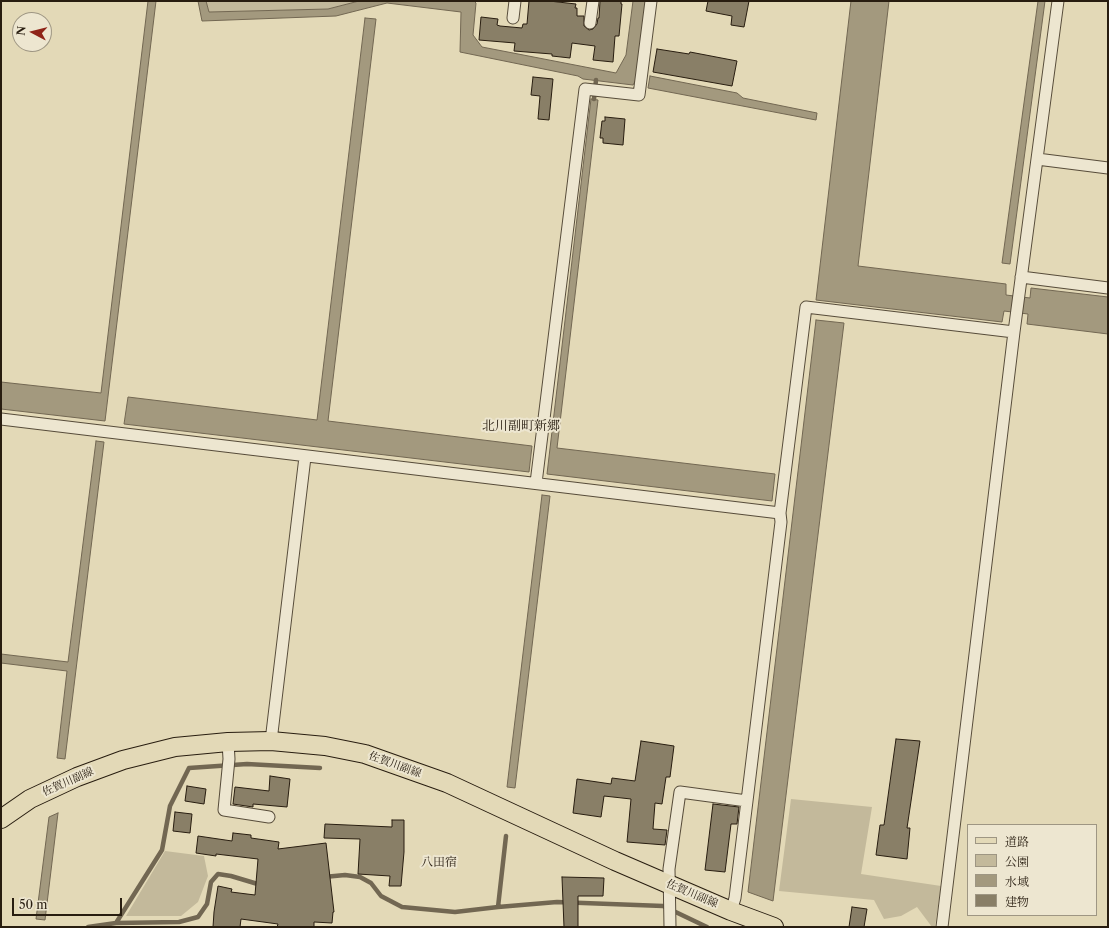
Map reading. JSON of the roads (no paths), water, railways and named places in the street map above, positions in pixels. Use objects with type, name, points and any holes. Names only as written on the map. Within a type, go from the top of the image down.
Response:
[{"type":"main road","name":"佐賀川副線","points":[[1,819],[30,799],[77,777],[123,760],[175,747],[229,750],[271,741],[325,746],[365,754],[446,783],[615,861],[732,911],[774,927]]},
{"type":"street","points":[[513,18],[515,1]]},
{"type":"street","points":[[590,23],[593,1]]},
{"type":"street","points":[[536,483],[585,89],[639,95],[652,1]]},
{"type":"street","points":[[942,927],[1020,277],[1058,1]]},
{"type":"street","points":[[1037,159],[1108,168]]},
{"type":"street","points":[[1020,277],[1108,288]]},
{"type":"street","points":[[732,911],[747,800],[781,522],[780,513],[806,307],[1014,332]]},
{"type":"street","points":[[1,419],[305,457],[553,485],[780,513]]},
{"type":"street","points":[[271,741],[305,457]]},
{"type":"street","points":[[229,750],[224,810],[269,817]]},
{"type":"street","points":[[670,927],[669,869],[680,792],[747,800]]},
{"type":"water","points":[[148,1],[156,1],[105,421],[1,409],[1,382],[101,393]]},
{"type":"water","points":[[198,1],[206,1],[209,12],[328,9],[359,1],[474,1],[476,3],[473,35],[482,47],[616,73],[626,55],[633,1],[647,1],[637,78],[633,85],[583,79],[578,76],[460,52],[461,12],[387,3],[336,16],[202,21]]},
{"type":"water","points":[[851,1],[889,1],[858,266],[1006,284],[1006,295],[1030,298],[1031,288],[1108,297],[1108,334],[1027,324],[1028,314],[1004,311],[1002,322],[816,300]]},
{"type":"water","points":[[1038,1],[1045,1],[1010,264],[1002,263]]},
{"type":"water","points":[[365,18],[376,19],[328,421],[532,446],[529,472],[124,424],[128,397],[317,420]]},
{"type":"water","points":[[650,76],[737,93],[743,98],[817,113],[816,120],[648,88]]},
{"type":"water","points":[[591,99],[598,100],[557,448],[775,474],[772,501],[547,474]]},
{"type":"water","points":[[816,320],[844,323],[773,901],[748,892]]},
{"type":"water","points":[[96,441],[104,442],[65,759],[57,758],[67,671],[1,663],[1,654],[68,662]]},
{"type":"water","points":[[542,495],[550,496],[515,788],[507,787]]},
{"type":"water","points":[[58,813],[45,920],[36,919],[49,817]]},
{"type":"waterway","points":[[594,99],[596,80]]},
{"type":"waterway","points":[[116,923],[162,850],[170,806],[189,768],[247,764],[320,768]]},
{"type":"waterway","points":[[498,907],[506,836]]},
{"type":"waterway","points":[[88,927],[116,923],[179,922],[198,917],[207,904],[211,882],[218,874],[231,876],[261,885]]},
{"type":"waterway","points":[[324,877],[345,875],[360,877],[371,883],[381,896],[402,907],[455,912],[557,902],[663,906],[707,927]]},
{"type":"district","name":"北川副町新郷","points":[[521,426]]},
{"type":"district","name":"八田宿","points":[[439,863]]}]
